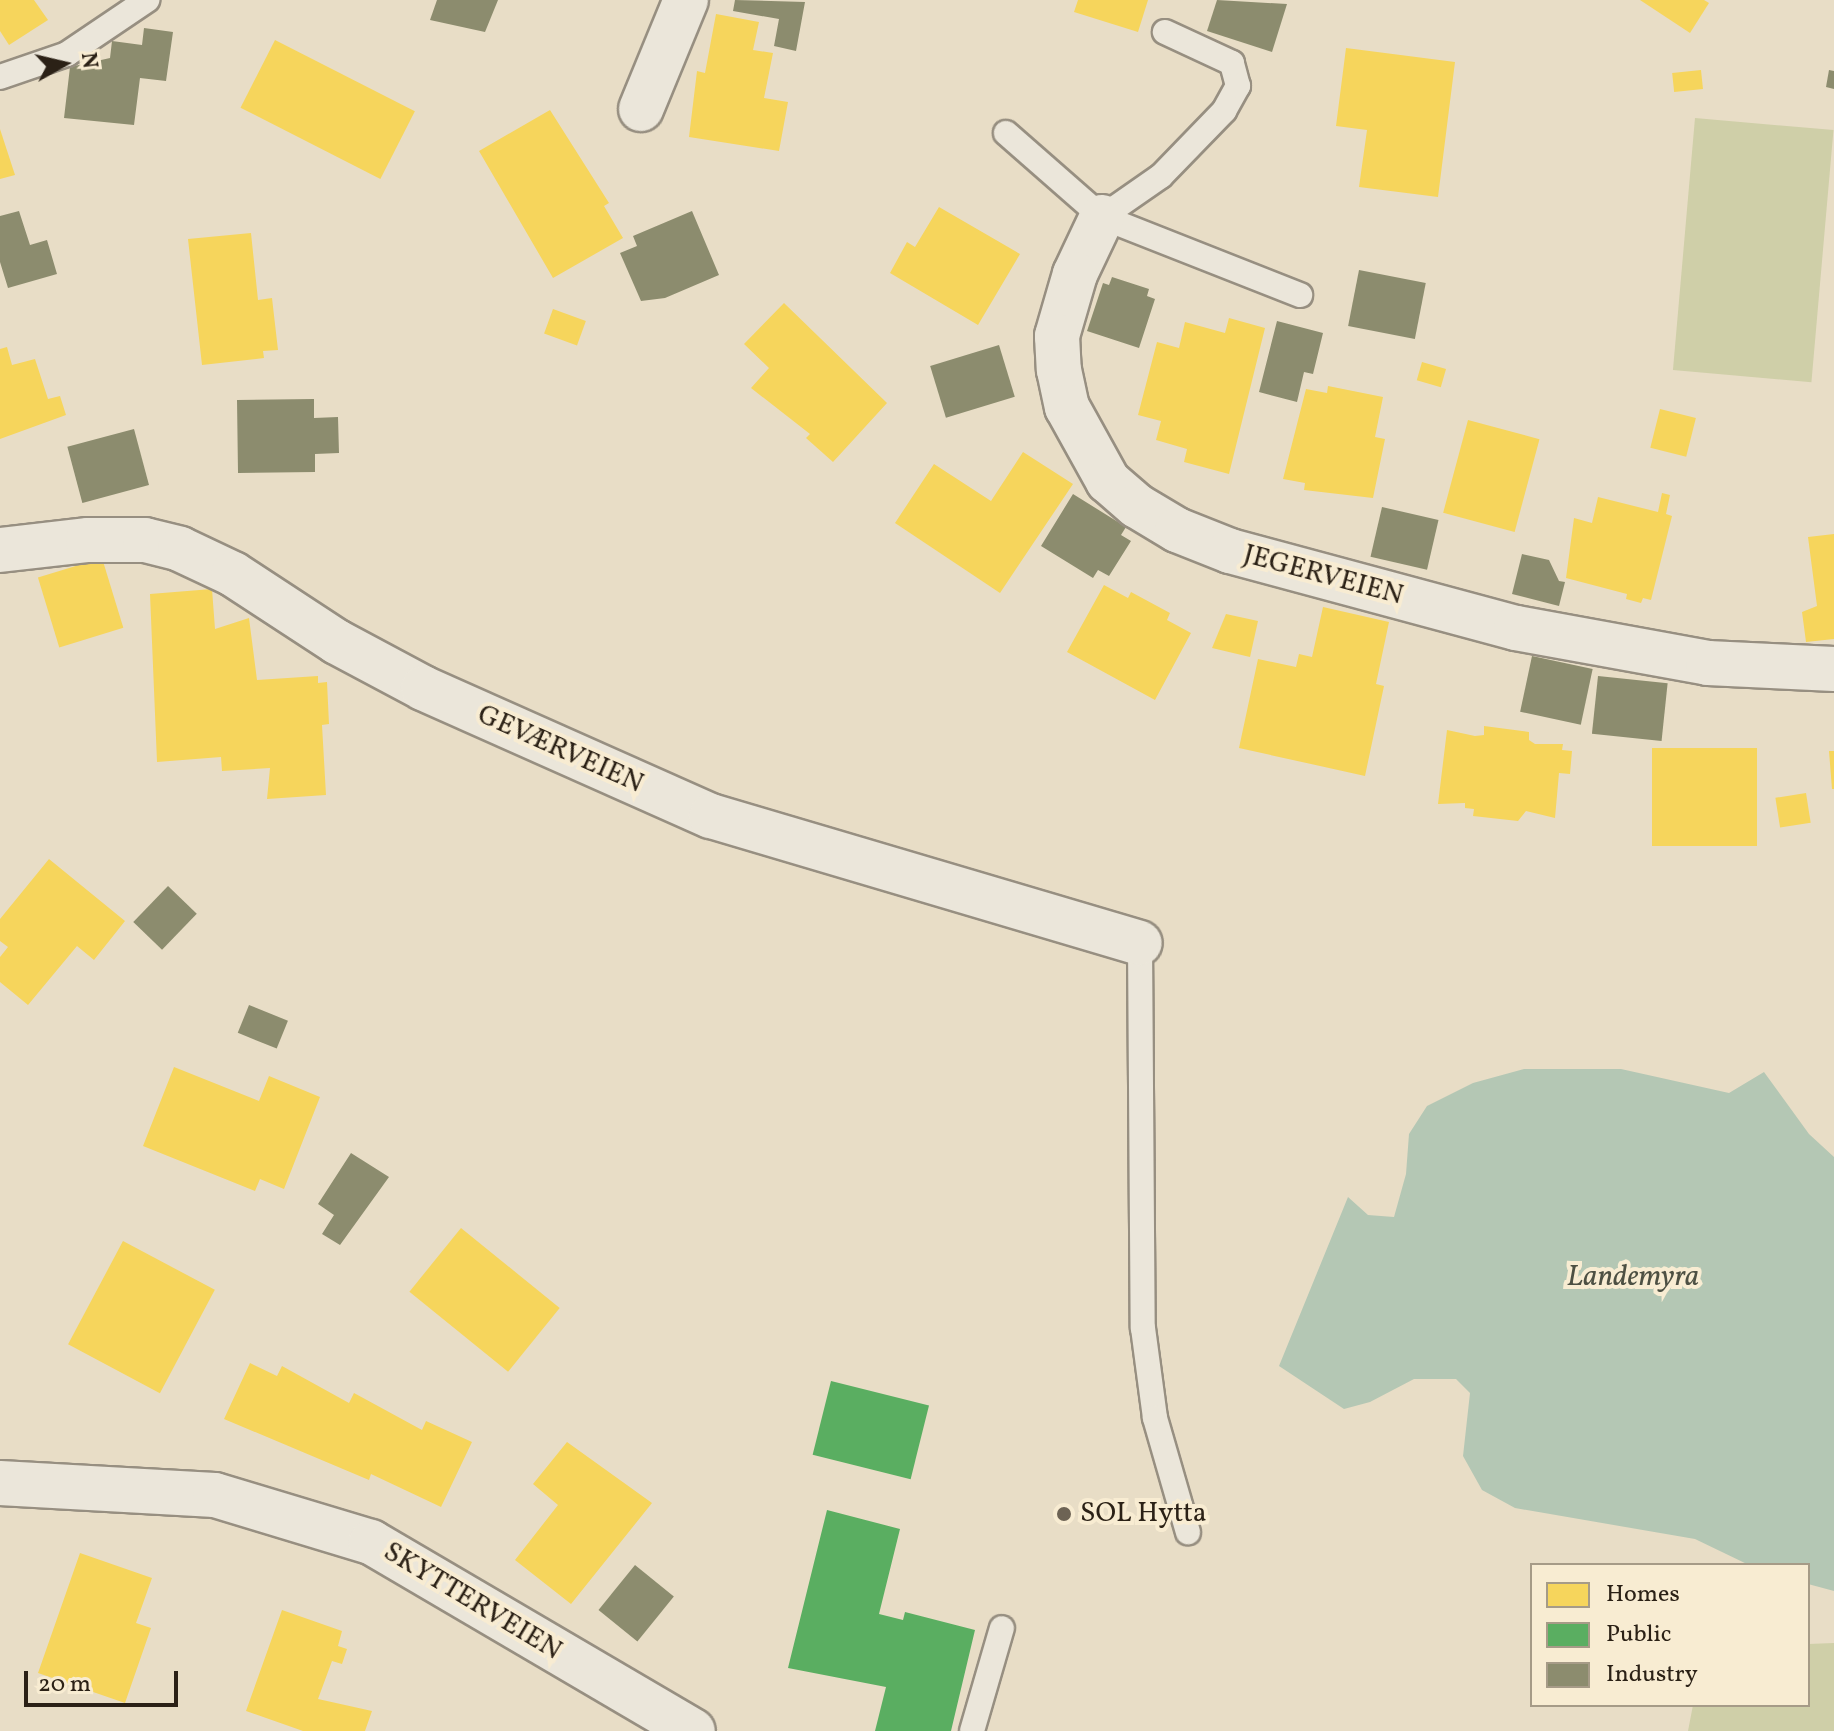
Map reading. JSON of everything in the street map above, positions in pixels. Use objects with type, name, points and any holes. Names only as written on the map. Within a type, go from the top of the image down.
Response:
[{"type":"street","points":[[641,109],[686,0]]},
{"type":"street","name":"JEGERVEIEN","points":[[1102,217],[1075,274],[1057,336],[1059,370],[1067,407],[1108,481],[1137,506],[1177,530],[1230,551],[1516,628],[1708,663],[1834,669]]},
{"type":"street","name":"GEVÆRVEIEN","points":[[0,550],[88,540],[145,540],[180,549],[220,567],[337,642],[423,688],[711,816],[1140,943]]},
{"type":"street","name":"SKYTTERVEIEN","points":[[0,1483],[215,1495],[371,1542],[693,1731]]},
{"type":"lane","points":[[0,77],[67,54],[147,0]]},
{"type":"lane","points":[[1102,217],[1161,176],[1224,111],[1238,86],[1232,63],[1165,32]]},
{"type":"lane","points":[[1006,133],[1102,217],[1300,295]]},
{"type":"lane","points":[[1140,943],[1143,1328],[1155,1418],[1188,1532]]},
{"type":"lane","points":[[972,1731],[1002,1628]]},
{"type":"shaded area","points":[[1695,118],[1833,130],[1811,382],[1673,370]]},
{"type":"shaded area","points":[[1834,1643],[1834,1731],[1688,1731],[1693,1707],[1810,1707],[1810,1644]]},
{"type":"water","name":"Landemyra","points":[[1524,1069],[1621,1069],[1729,1093],[1764,1072],[1809,1134],[1834,1157],[1834,1591],[1810,1585],[1810,1563],[1745,1563],[1695,1539],[1515,1508],[1482,1490],[1463,1456],[1470,1393],[1456,1379],[1414,1379],[1370,1402],[1344,1409],[1279,1366],[1348,1197],[1368,1215],[1394,1217],[1406,1174],[1409,1134],[1427,1106],[1473,1083]]},
{"type":"building: Homes","points":[[0,0],[34,0],[48,20],[9,45],[0,31]]},
{"type":"building: Homes","points":[[1078,0],[1148,0],[1138,32],[1074,12]]},
{"type":"building: Homes","points":[[1640,0],[1704,0],[1709,3],[1690,33]]},
{"type":"building: Homes","points":[[716,14],[759,22],[753,50],[773,53],[764,98],[788,102],[779,151],[689,137],[697,71],[705,73]]},
{"type":"building: Homes","points":[[275,40],[415,111],[380,179],[240,108]]},
{"type":"building: Homes","points":[[1346,48],[1455,62],[1438,197],[1359,187],[1367,130],[1336,126]]},
{"type":"building: Homes","points":[[1701,70],[1703,89],[1674,92],[1672,73]]},
{"type":"building: Homes","points":[[550,110],[609,203],[604,206],[623,238],[553,278],[479,151]]},
{"type":"building: Homes","points":[[0,129],[15,175],[0,179]]},
{"type":"building: Homes","points":[[939,207],[1020,254],[978,325],[890,273],[907,242],[915,247]]},
{"type":"building: Homes","points":[[251,233],[258,300],[272,298],[278,350],[263,351],[264,358],[202,365],[188,239]]},
{"type":"building: Homes","points":[[784,303],[887,403],[833,462],[806,438],[810,434],[751,388],[769,368],[744,344]]},
{"type":"building: Homes","points":[[553,309],[586,321],[577,345],[544,333]]},
{"type":"building: Homes","points":[[1229,318],[1265,328],[1229,474],[1184,462],[1187,449],[1156,440],[1161,421],[1138,415],[1157,342],[1179,348],[1185,322],[1225,333]]},
{"type":"building: Homes","points":[[7,347],[12,365],[35,359],[48,399],[60,396],[66,415],[0,439],[0,349]]},
{"type":"building: Homes","points":[[1422,362],[1446,369],[1441,387],[1417,380]]},
{"type":"building: Homes","points":[[1328,386],[1383,397],[1375,437],[1385,439],[1373,498],[1304,490],[1305,483],[1283,479],[1306,389],[1327,393]]},
{"type":"building: Homes","points":[[1660,409],[1696,418],[1686,457],[1650,448]]},
{"type":"building: Homes","points":[[1468,420],[1539,439],[1515,532],[1443,513]]},
{"type":"building: Homes","points":[[1023,452],[1073,484],[1000,593],[895,523],[934,464],[991,501]]},
{"type":"building: Homes","points":[[1662,493],[1670,495],[1666,514],[1672,516],[1651,600],[1643,598],[1641,603],[1626,599],[1627,594],[1566,578],[1574,518],[1592,523],[1598,497],[1658,512]]},
{"type":"building: Homes","points":[[1834,534],[1834,639],[1806,642],[1802,612],[1817,606],[1808,537]]},
{"type":"building: Homes","points":[[102,558],[123,628],[59,647],[38,578]]},
{"type":"building: Homes","points":[[1104,585],[1128,598],[1131,592],[1170,613],[1167,620],[1191,633],[1155,700],[1067,652]]},
{"type":"building: Homes","points":[[212,589],[215,629],[249,618],[257,680],[318,676],[318,683],[327,682],[329,724],[322,725],[326,795],[267,799],[270,768],[222,771],[221,757],[157,762],[150,594]]},
{"type":"building: Homes","points":[[1323,607],[1389,622],[1376,684],[1384,686],[1365,776],[1239,748],[1258,659],[1296,667],[1299,654],[1312,657]]},
{"type":"building: Homes","points":[[1226,614],[1258,621],[1250,657],[1212,648]]},
{"type":"building: Homes","points":[[1484,726],[1529,732],[1529,740],[1535,744],[1563,744],[1562,750],[1572,751],[1570,774],[1559,773],[1555,818],[1526,811],[1518,821],[1473,816],[1474,809],[1465,808],[1465,803],[1438,804],[1447,730],[1475,736],[1484,735]]},
{"type":"building: Homes","points":[[1652,748],[1757,748],[1757,846],[1652,846]]},
{"type":"building: Homes","points":[[1829,751],[1834,751],[1834,789],[1832,789]]},
{"type":"building: Homes","points":[[1806,793],[1811,823],[1780,827],[1775,798]]},
{"type":"building: Homes","points":[[49,859],[125,921],[94,960],[77,946],[28,1005],[0,982],[0,957],[8,947],[0,941],[0,919]]},
{"type":"building: Homes","points":[[174,1067],[259,1101],[269,1076],[320,1097],[284,1189],[260,1179],[255,1191],[143,1146]]},
{"type":"building: Homes","points":[[461,1228],[560,1308],[508,1372],[409,1292]]},
{"type":"building: Homes","points":[[123,1241],[215,1290],[160,1393],[68,1344]]},
{"type":"building: Homes","points":[[250,1363],[277,1376],[282,1366],[349,1403],[354,1393],[422,1430],[426,1421],[472,1442],[441,1507],[371,1474],[369,1480],[224,1419]]},
{"type":"building: Homes","points":[[567,1442],[652,1503],[571,1604],[515,1560],[558,1505],[533,1484]]},
{"type":"building: Homes","points":[[80,1553],[152,1578],[136,1623],[151,1628],[125,1703],[38,1673]]},
{"type":"building: Homes","points":[[282,1610],[342,1631],[338,1646],[347,1649],[342,1664],[332,1661],[318,1699],[372,1711],[365,1731],[303,1731],[246,1711]]},
{"type":"building: Public","points":[[831,1381],[929,1405],[911,1479],[813,1455]]},
{"type":"building: Public","points":[[827,1510],[900,1529],[879,1614],[903,1620],[905,1612],[975,1630],[951,1731],[875,1731],[886,1687],[788,1668]]},
{"type":"building: Industry","points":[[437,0],[498,0],[485,32],[430,20]]},
{"type":"building: Industry","points":[[735,0],[805,2],[796,51],[774,46],[779,19],[733,11]]},
{"type":"building: Industry","points":[[1217,0],[1287,4],[1272,52],[1207,31]]},
{"type":"building: Industry","points":[[144,28],[173,32],[166,81],[140,78],[134,125],[64,118],[70,67],[110,58],[112,41],[142,45]]},
{"type":"building: Industry","points":[[1829,70],[1834,71],[1834,89],[1826,87]]},
{"type":"building: Industry","points":[[19,211],[30,245],[47,240],[57,274],[8,288],[0,262],[0,216]]},
{"type":"building: Industry","points":[[692,211],[719,275],[665,298],[641,301],[620,253],[637,246],[633,236]]},
{"type":"building: Industry","points":[[1359,270],[1426,283],[1415,339],[1348,326]]},
{"type":"building: Industry","points":[[1112,277],[1149,289],[1147,296],[1155,299],[1139,348],[1087,331],[1103,283],[1109,285]]},
{"type":"building: Industry","points":[[1277,321],[1323,333],[1313,374],[1304,372],[1297,402],[1259,392]]},
{"type":"building: Industry","points":[[999,345],[1015,397],[946,418],[930,366]]},
{"type":"building: Industry","points":[[314,399],[314,418],[338,417],[339,453],[315,454],[315,472],[238,473],[237,400]]},
{"type":"building: Industry","points":[[134,429],[149,485],[82,503],[67,447]]},
{"type":"building: Industry","points":[[1073,494],[1126,527],[1121,535],[1131,541],[1109,576],[1098,570],[1093,578],[1041,546]]},
{"type":"building: Industry","points":[[1382,507],[1439,520],[1427,570],[1371,557]]},
{"type":"building: Industry","points":[[1522,554],[1549,560],[1559,581],[1565,582],[1559,606],[1512,594]]},
{"type":"building: Industry","points":[[1532,656],[1593,669],[1581,725],[1520,712]]},
{"type":"building: Industry","points":[[1598,676],[1668,683],[1662,741],[1592,734]]},
{"type":"building: Industry","points":[[168,886],[197,914],[162,950],[133,922]]},
{"type":"building: Industry","points":[[249,1005],[288,1021],[277,1049],[238,1033]]},
{"type":"building: Industry","points":[[351,1153],[389,1177],[340,1245],[322,1234],[334,1215],[318,1204]]},
{"type":"building: Industry","points":[[635,1565],[674,1596],[637,1642],[598,1610]]},
{"type":"place","name":"SOL Hytta","points":[[1064,1514]]}]
